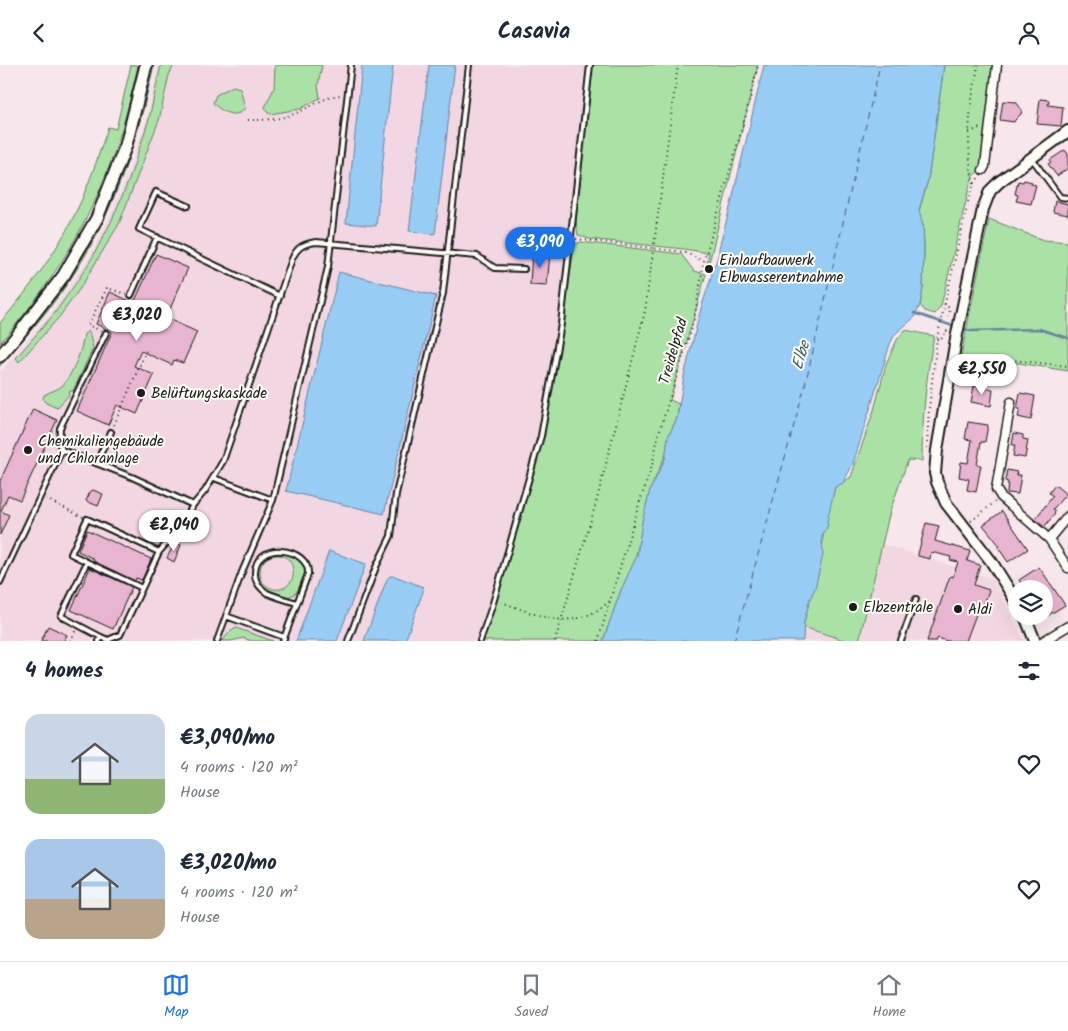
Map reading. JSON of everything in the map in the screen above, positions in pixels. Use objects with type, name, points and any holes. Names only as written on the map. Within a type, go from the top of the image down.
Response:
[{"type":"main road","points":[[0,356],[18,336],[64,275],[97,218],[126,145],[146,65]]},
{"type":"street","points":[[983,170],[997,65]]},
{"type":"street","points":[[1008,588],[991,561],[942,497],[935,473],[937,450],[956,339],[983,209],[990,191],[998,182],[1068,131]]},
{"type":"street","points":[[1010,402],[996,489],[1001,497],[1049,539],[1068,568]]},
{"type":"street","points":[[1049,539],[1068,516]]},
{"type":"street","points":[[1029,625],[1036,641]]},
{"type":"street","points":[[1043,641],[1068,627]]},
{"type":"lane","points":[[217,641],[242,572],[273,500],[328,267],[351,65]]},
{"type":"lane","points":[[348,641],[376,567],[391,536],[396,494],[443,293],[469,65]]},
{"type":"lane","points":[[480,641],[494,600],[541,436],[561,324],[590,65]]},
{"type":"lane","points":[[1031,158],[1060,197],[1068,198]]},
{"type":"lane","points":[[188,206],[156,192],[139,229],[280,295]]},
{"type":"lane","points":[[131,295],[157,237]]},
{"type":"lane","points":[[87,562],[61,616],[100,639],[108,640],[120,635],[159,552],[179,529],[193,505],[214,478],[223,461],[297,249],[307,243],[316,242],[448,253],[477,256],[495,268],[524,269]]},
{"type":"lane","points":[[106,333],[60,428],[59,443],[62,449],[132,477],[193,505]]},
{"type":"lane","points":[[96,463],[111,432]]},
{"type":"lane","points":[[0,582],[62,449]]},
{"type":"lane","points":[[214,478],[273,500]]},
{"type":"lane","points":[[142,588],[70,554],[87,519],[159,552]]},
{"type":"lane","points":[[226,616],[283,639],[297,603],[308,573],[308,568],[306,561],[300,557],[281,550],[272,550],[262,555],[255,565],[254,577],[259,587],[268,593],[297,603]]},
{"type":"lane","points":[[901,641],[916,599]]},
{"type":"path","points":[[554,641],[596,503],[645,311],[678,65]]},
{"type":"path","name":"Treidelpfad","points":[[598,641],[652,466],[659,432],[694,321],[704,261],[747,111],[758,65]]},
{"type":"path","points":[[974,184],[971,173],[969,132],[978,65]]},
{"type":"path","points":[[248,120],[270,120],[289,116],[329,98],[338,95],[348,95]]},
{"type":"path","points":[[969,132],[990,126]]},
{"type":"path","points":[[927,450],[929,408],[937,339],[966,211],[974,184],[983,170]]},
{"type":"path","points":[[571,238],[684,252],[704,261]]},
{"type":"path","points":[[106,333],[88,325],[107,288],[131,295]]},
{"type":"path","points":[[944,305],[948,305],[950,310],[948,316]]},
{"type":"path","points":[[937,339],[940,340],[945,331]]},
{"type":"path","points":[[111,432],[146,351]]},
{"type":"path","points":[[951,365],[961,368],[1011,360],[1068,366]]},
{"type":"path","points":[[40,496],[87,519]]},
{"type":"path","points":[[964,526],[1001,497]]},
{"type":"path","points":[[494,600],[540,617],[574,620],[587,616],[610,601]]},
{"type":"path","points":[[70,641],[78,625]]},
{"type":"shaded area","points":[[158,65],[588,65],[559,320],[538,434],[491,600],[476,641],[0,641],[0,372],[52,312],[90,256],[126,179],[147,118]]},
{"type":"shaded area","points":[[882,544],[993,579],[1008,609],[1008,625],[1016,625],[1024,641],[859,641]]},
{"type":"shaded area","points":[[803,627],[847,641],[803,641]]},
{"type":"green space","points":[[131,65],[138,65],[129,105],[104,179],[88,214],[71,247],[50,279],[27,311],[0,343],[0,323],[35,280],[56,249],[82,199],[108,127],[116,129]]},
{"type":"green space","points":[[152,65],[154,65],[147,93],[143,110]]},
{"type":"green space","points":[[161,65],[174,65],[169,75],[159,120],[119,224],[81,287],[60,316],[19,362],[16,358],[54,314],[76,283],[111,222],[129,180],[149,119]]},
{"type":"green space","points":[[275,65],[322,65],[318,85],[320,98],[300,109],[270,114],[267,112],[265,107],[274,88]]},
{"type":"green space","points":[[593,65],[758,65],[709,263],[707,263],[709,253],[589,239],[578,235],[576,221]]},
{"type":"green space","points":[[944,65],[994,65],[983,167],[973,176],[970,184],[941,306],[935,314],[925,311],[920,305],[923,288],[924,247],[923,226],[919,211],[928,180]]},
{"type":"green space","points":[[233,86],[240,88],[245,108],[238,114],[225,112],[213,103],[216,95]]},
{"type":"green space","points":[[134,142],[128,159],[113,197]]},
{"type":"green space","points":[[989,219],[1043,240],[1068,242],[1068,371],[1012,362],[958,371]]},
{"type":"green space","points":[[103,221],[86,255],[54,303],[0,366],[54,301],[70,278]]},
{"type":"green space","points":[[581,242],[681,254],[694,271],[706,274],[670,400],[679,404],[677,418],[668,437],[666,454],[650,490],[635,561],[621,590],[603,641],[482,641],[496,604],[543,437],[563,325],[574,248],[576,244]]},
{"type":"green space","points":[[905,330],[934,336],[925,398],[922,461],[908,460],[890,511],[859,641],[847,641],[803,627],[823,542],[825,524],[835,487],[851,477],[874,410],[886,364],[897,340]]},
{"type":"green space","points":[[89,331],[93,348],[73,391],[70,391],[57,408],[46,403],[43,399],[44,395],[58,389],[70,376],[79,354],[84,334]]},
{"type":"green space","points":[[272,553],[292,556],[301,560],[304,564],[303,580],[296,593],[288,596],[282,595],[266,589],[258,581],[261,580],[270,588],[281,589],[292,580],[291,563],[281,555],[274,555],[263,562],[260,569],[261,578],[258,579],[260,563],[264,557]]},
{"type":"green space","points":[[236,628],[273,641],[252,641],[243,638],[222,641]]},
{"type":"water","points":[[362,65],[393,65],[376,226],[346,223]]},
{"type":"water","points":[[429,65],[455,65],[435,234],[409,231]]},
{"type":"water","name":"Elbe","points":[[764,65],[944,65],[928,180],[919,210],[923,226],[924,247],[923,288],[920,305],[915,317],[895,334],[890,344],[853,464],[843,483],[835,487],[827,522],[828,525],[822,537],[823,555],[804,622],[803,641],[603,641],[621,590],[637,555],[642,522],[650,490],[665,459],[668,437],[677,418],[684,376],[701,308],[712,275],[712,266],[715,265],[719,253]]},
{"type":"water","points":[[339,272],[436,296],[384,514],[286,491]]},
{"type":"water","points":[[329,551],[366,564],[337,641],[296,641]]},
{"type":"water","points":[[390,576],[395,576],[423,587],[423,592],[405,641],[364,641],[387,579]]},
{"type":"building","points":[[1040,99],[1049,100],[1048,105],[1063,107],[1061,126],[1037,124]]},
{"type":"building","points":[[1003,101],[1016,102],[1022,110],[1014,122],[1000,120]]},
{"type":"building","points":[[1065,150],[1068,154],[1068,168],[1057,176],[1048,164],[1051,162],[1050,160]]},
{"type":"building","points":[[1024,180],[1036,185],[1031,204],[1016,201],[1018,195],[1015,194],[1018,181],[1023,182]]},
{"type":"building","points":[[1055,201],[1068,204],[1068,215],[1053,212]]},
{"type":"building","points":[[532,251],[550,253],[547,286],[530,285]]},
{"type":"building","points":[[156,254],[188,268],[166,318],[197,332],[183,363],[174,360],[172,365],[141,351],[134,366],[154,375],[137,414],[117,405],[108,425],[77,411],[112,332],[96,324],[110,292],[134,303]]},
{"type":"building","points":[[974,386],[993,389],[991,406],[971,402]]},
{"type":"building","points":[[1020,393],[1035,396],[1031,420],[1018,417],[1020,409],[1017,409]]},
{"type":"building","name":"Chemikaliengebäude und Chloranlage","points":[[33,409],[57,420],[20,500],[8,495],[1,511],[9,515],[0,535],[0,481]]},
{"type":"building","points":[[968,422],[988,425],[985,442],[981,442],[977,465],[981,465],[976,492],[967,490],[969,479],[959,477],[961,462],[968,463],[972,440],[965,439]]},
{"type":"building","points":[[1014,433],[1023,435],[1023,439],[1028,440],[1025,458],[1013,456],[1015,445],[1012,445]]},
{"type":"building","points":[[1007,470],[1017,472],[1016,475],[1021,475],[1018,494],[1007,493],[1008,482],[1005,481]]},
{"type":"building","points":[[1055,485],[1066,494],[1053,509],[1055,514],[1044,527],[1035,519],[1053,496],[1049,493]]},
{"type":"building","points":[[93,490],[103,494],[98,506],[86,501]]},
{"type":"building","points":[[1002,511],[1028,549],[1008,562],[998,547],[1000,546],[983,525]]},
{"type":"building","name":"Aldi","points":[[926,523],[939,526],[935,541],[970,551],[967,561],[980,565],[974,585],[989,590],[982,610],[978,609],[966,641],[947,641],[938,638],[936,641],[927,641],[950,576],[953,577],[958,562],[950,560],[951,557],[931,552],[930,559],[918,556]]},
{"type":"building","points":[[87,530],[151,559],[142,580],[136,578],[135,581],[93,561],[94,559],[78,551]]},
{"type":"building","points":[[175,542],[181,545],[174,562],[167,558]]},
{"type":"building","points":[[1039,567],[1048,580],[1019,580]]},
{"type":"building","points":[[90,568],[132,587],[113,629],[71,610]]},
{"type":"building","points":[[1053,587],[1065,605],[1053,612]]},
{"type":"building","points":[[48,626],[67,635],[64,641],[41,641]]},
{"type":"waterway","points":[[914,313],[953,326]]},
{"type":"waterway","points":[[965,329],[970,331],[1039,329],[1068,338]]},
{"type":"ferry route","points":[[734,641],[804,389],[880,65]]},
{"type":"place","name":"Einlaufbauwerk Elbwasserentnahme","points":[[709,269]]},
{"type":"place","name":"Belüftungskaskade","points":[[141,393]]},
{"type":"place","name":"Chemikaliengebäude und Chloranlage","points":[[28,450]]},
{"type":"place","name":"Elbzentrale","points":[[853,607]]},
{"type":"place","name":"Aldi","points":[[958,609]]}]
